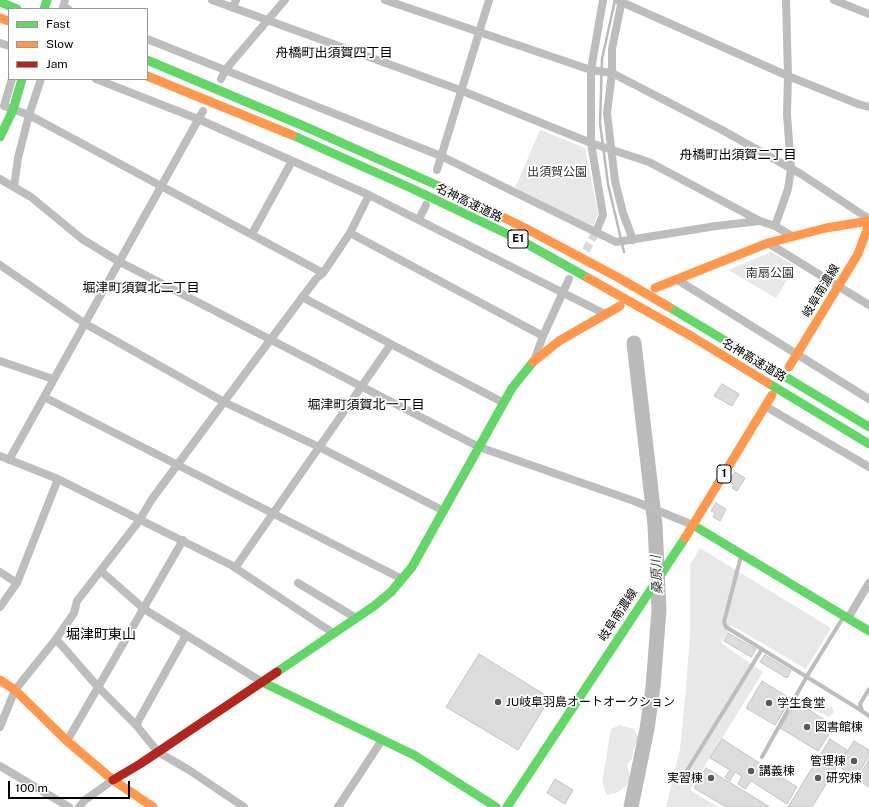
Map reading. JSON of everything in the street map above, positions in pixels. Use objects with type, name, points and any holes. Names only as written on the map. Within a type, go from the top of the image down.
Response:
[{"type":"main road","points":[[0,2],[15,8]]},
{"type":"main road","name":"名神高速道路","points":[[148,60],[418,176],[525,228],[619,278],[692,320],[869,427]]},
{"type":"main road","name":"名神高速道路","points":[[148,76],[399,182],[520,240],[691,336],[869,444]]},
{"type":"main road","points":[[0,137],[13,110],[22,80]]},
{"type":"main road","points":[[655,288],[768,243],[826,228],[869,220]]},
{"type":"main road","name":"岐阜南濃線","points":[[789,368],[858,254],[869,224]]},
{"type":"main road","points":[[113,780],[158,752],[262,682],[356,618],[391,592],[412,567],[512,388],[534,361],[559,341],[620,306]]},
{"type":"main road","name":"岐阜南濃線","points":[[507,807],[649,589],[693,525],[772,395]]},
{"type":"main road","points":[[693,525],[869,631]]},
{"type":"main road","points":[[0,680],[14,690],[67,741],[113,780],[153,807]]},
{"type":"main road","points":[[262,682],[414,755],[496,807]]},
{"type":"street","points":[[66,0],[63,7],[66,8]]},
{"type":"street","points":[[212,0],[460,90],[594,144],[649,162],[760,221],[775,226],[792,236]]},
{"type":"street","points":[[233,8],[236,0]]},
{"type":"street","points":[[221,79],[226,69],[284,0]]},
{"type":"street","points":[[385,0],[594,71],[609,73],[722,130],[792,169],[869,220]]},
{"type":"street","points":[[437,170],[460,90],[489,0]]},
{"type":"street","points":[[596,232],[603,215],[594,144],[594,71],[603,0]]},
{"type":"street","points":[[632,240],[615,182],[609,148],[607,113],[609,73],[620,0],[788,76],[858,104],[869,106]]},
{"type":"street","points":[[775,226],[788,189],[792,169],[787,114],[788,76],[786,0]]},
{"type":"street","points":[[834,0],[869,14]]},
{"type":"street","points":[[148,39],[226,69],[441,156],[619,242],[716,226],[760,221]]},
{"type":"street","points":[[12,80],[2,105],[28,115],[252,234],[323,274]]},
{"type":"street","points":[[14,187],[18,158],[28,115],[41,80]]},
{"type":"street","points":[[99,80],[198,119],[368,195],[420,219],[606,314]]},
{"type":"street","points":[[9,460],[118,261],[203,111]]},
{"type":"street","points":[[252,234],[292,161]]},
{"type":"street","points":[[0,179],[31,197],[82,239],[118,261],[479,447],[634,501],[693,525]]},
{"type":"street","points":[[0,727],[14,690],[56,638],[74,613],[78,601],[139,521],[152,499],[269,340],[316,279],[323,274],[350,233],[368,195]]},
{"type":"street","points":[[420,219],[426,205]]},
{"type":"street","points":[[350,233],[543,336]]},
{"type":"street","points":[[768,243],[869,305]]},
{"type":"street","points":[[0,265],[84,323],[224,402],[319,447],[444,511]]},
{"type":"street","points":[[534,361],[543,336],[569,279]]},
{"type":"street","points":[[676,279],[869,399]]},
{"type":"street","points":[[302,297],[504,404]]},
{"type":"street","points":[[235,568],[391,344]]},
{"type":"street","points":[[0,361],[53,379]]},
{"type":"street","points":[[44,397],[402,579]]},
{"type":"street","points":[[765,406],[869,467]]},
{"type":"street","points":[[0,456],[58,479],[139,521],[184,540],[235,568],[333,633]]},
{"type":"street","points":[[0,607],[17,584],[58,479]]},
{"type":"street","points":[[67,741],[184,540]]},
{"type":"street","points":[[101,571],[144,609],[262,682]]},
{"type":"street","points":[[0,572],[17,584]]},
{"type":"street","points":[[298,583],[356,618]]},
{"type":"street","points":[[846,617],[869,584]]},
{"type":"street","points":[[136,725],[186,635]]},
{"type":"street","points":[[56,638],[98,687],[136,725],[158,752],[189,770],[244,807]]},
{"type":"street","points":[[338,807],[382,740]]},
{"type":"street","points":[[0,766],[69,807]]},
{"type":"street","points":[[79,807],[85,800],[113,780]]},
{"type":"lane","points":[[741,554],[724,622],[726,627],[869,716]]},
{"type":"lane","points":[[762,757],[807,676],[846,617]]},
{"type":"lane","points":[[683,777],[762,649]]},
{"type":"lane","points":[[862,711],[860,704],[869,689]]},
{"type":"green space","name":"出須賀公園","points":[[540,130],[585,148],[598,214],[593,226],[515,188]]},
{"type":"green space","name":"南扇公園","points":[[771,252],[796,266],[776,298],[728,270]]},
{"type":"green space","points":[[700,548],[831,628],[806,669],[731,625],[721,643],[763,672],[690,790],[718,807],[666,807],[680,749],[690,634],[690,565]]},
{"type":"green space","points":[[807,696],[813,698],[814,703],[821,703],[825,706],[832,707],[834,712],[829,717],[815,710],[802,702],[804,697]]},
{"type":"green space","points":[[620,725],[634,729],[639,738],[634,748],[632,759],[627,764],[631,781],[619,792],[607,795],[602,782],[611,729]]},
{"type":"building","points":[[722,384],[739,394],[732,406],[714,396]]},
{"type":"building","points":[[735,472],[745,478],[737,491],[732,488],[734,484],[729,481]]},
{"type":"building","points":[[716,503],[726,509],[720,521],[713,517],[715,513],[711,511]]},
{"type":"building","points":[[728,633],[756,649],[751,657],[724,641]]},
{"type":"building","name":"JU岐阜羽島オートオークション","points":[[479,654],[550,698],[518,750],[446,707]]},
{"type":"building","points":[[765,655],[791,671],[787,678],[760,662]]},
{"type":"building","name":"学生食堂","points":[[762,681],[791,699],[775,725],[746,708]]},
{"type":"building","name":"図書館棟","points":[[797,702],[834,726],[818,751],[780,728]]},
{"type":"building","name":"講義棟","points":[[722,739],[797,787],[787,804],[751,781],[745,789],[738,784],[742,776],[735,772],[730,781],[725,777],[730,770],[710,758]]},
{"type":"building","name":"研究棟","points":[[830,739],[847,750],[812,807],[788,807]]},
{"type":"building","name":"管理棟","points":[[854,741],[869,750],[869,756],[856,777],[838,766]]},
{"type":"building","points":[[869,760],[869,787],[857,779]]},
{"type":"building","name":"実習棟","points":[[706,768],[770,807],[726,807],[694,788]]},
{"type":"building","points":[[555,779],[573,790],[565,804],[547,793]]},
{"type":"waterway","points":[[615,0],[602,59],[600,123],[608,184],[624,252]]},
{"type":"waterway","name":"桑原川","points":[[631,807],[647,729],[653,687],[659,610],[655,525],[634,343]]},
{"type":"tunnel","points":[[580,261],[596,232]]},
{"type":"traffic: fast","points":[[44,8],[47,0]]},
{"type":"traffic: fast","points":[[0,2],[15,8]]},
{"type":"traffic: fast","points":[[148,60],[306,127],[441,187]]},
{"type":"traffic: fast","points":[[0,137],[13,110],[22,80]]},
{"type":"traffic: fast","points":[[292,135],[413,189],[520,240],[588,278]]},
{"type":"traffic: fast","points":[[669,307],[869,427]]},
{"type":"traffic: fast","points":[[277,672],[374,606],[391,592],[412,567],[512,388],[533,362]]},
{"type":"traffic: fast","points":[[768,383],[869,444]]},
{"type":"traffic: fast","points":[[693,525],[869,631]]},
{"type":"traffic: fast","points":[[507,807],[685,538]]},
{"type":"traffic: fast","points":[[262,682],[414,755],[496,807]]},
{"type":"traffic: slow","points":[[0,18],[8,21]]},
{"type":"traffic: slow","points":[[148,76],[292,135]]},
{"type":"traffic: slow","points":[[441,187],[525,228],[619,278],[669,307]]},
{"type":"traffic: slow","points":[[655,288],[768,243],[826,228],[869,221]]},
{"type":"traffic: slow","points":[[789,367],[858,254],[869,224]]},
{"type":"traffic: slow","points":[[588,278],[691,336],[768,383]]},
{"type":"traffic: slow","points":[[533,362],[559,341],[620,306]]},
{"type":"traffic: slow","points":[[685,538],[772,395]]},
{"type":"traffic: slow","points":[[0,680],[15,690],[67,741],[113,780],[153,807]]},
{"type":"traffic: jam","points":[[113,780],[140,764],[277,672]]},
{"type":"place","name":"JU岐阜羽島オートオークション","points":[[498,702]]},
{"type":"place","name":"学生食堂","points":[[769,703]]},
{"type":"place","name":"図書館棟","points":[[807,727]]},
{"type":"place","name":"管理棟","points":[[854,761]]},
{"type":"place","name":"講義棟","points":[[751,771]]},
{"type":"place","name":"実習棟","points":[[711,778]]},
{"type":"place","name":"研究棟","points":[[818,778]]},
{"type":"district","name":"舟橋町出須賀四丁目","points":[[334,53]]},
{"type":"district","name":"舟橋町出須賀二丁目","points":[[738,155]]},
{"type":"district","name":"堀津町須賀北二丁目","points":[[141,288]]},
{"type":"district","name":"堀津町須賀北一丁目","points":[[366,405]]},
{"type":"district","name":"堀津町東山","points":[[101,635]]}]
